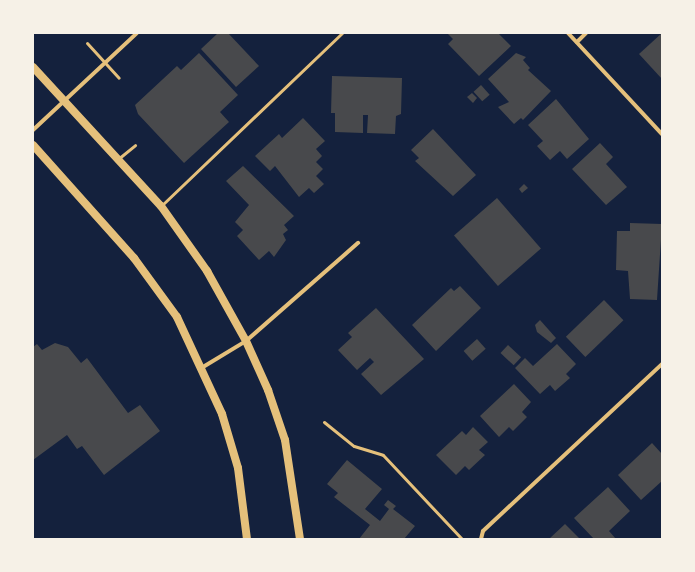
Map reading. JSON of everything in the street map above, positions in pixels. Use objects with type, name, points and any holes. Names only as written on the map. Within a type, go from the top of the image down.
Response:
[{"type":"main road","points":[[33,67],[161,206],[207,271],[246,341],[285,440],[300,539]]},
{"type":"main road","points":[[33,145],[134,258],[177,317],[203,367],[222,414],[238,468],[247,539]]},
{"type":"street","points":[[33,130],[137,33]]},
{"type":"street","points":[[568,33],[662,134]]},
{"type":"street","points":[[576,42],[586,33]]},
{"type":"street","points":[[203,367],[246,341],[358,243]]},
{"type":"street","points":[[480,539],[483,531],[662,364]]},
{"type":"lane","points":[[161,206],[342,33]]},
{"type":"lane","points":[[87,43],[119,78]]},
{"type":"lane","points":[[118,159],[135,145]]},
{"type":"lane","points":[[324,422],[354,446],[383,455],[462,539]]},
{"type":"building","points":[[218,33],[228,33],[259,66],[236,87],[201,49]]},
{"type":"building","points":[[447,33],[498,33],[511,46],[479,76],[448,44],[453,39]]},
{"type":"building","points":[[662,33],[662,79],[639,54]]},
{"type":"building","points":[[199,53],[238,95],[220,112],[229,122],[184,163],[138,114],[135,105],[177,66],[181,70]]},
{"type":"building","points":[[516,53],[526,57],[523,60],[530,68],[528,70],[551,91],[523,120],[521,118],[514,124],[498,107],[509,102],[488,79]]},
{"type":"building","points":[[332,76],[402,78],[401,114],[396,116],[395,134],[367,133],[368,115],[363,115],[363,133],[335,132],[335,113],[331,113]]},
{"type":"building","points":[[481,85],[490,95],[482,101],[474,92]]},
{"type":"building","points":[[472,93],[477,98],[473,103],[467,97]]},
{"type":"building","points":[[556,99],[589,139],[567,159],[560,151],[550,160],[537,146],[543,141],[528,125]]},
{"type":"building","points":[[303,118],[325,141],[316,149],[322,156],[316,162],[323,169],[316,176],[324,184],[314,193],[309,188],[299,197],[275,166],[270,171],[255,156],[279,134],[282,138]]},
{"type":"building","points":[[433,129],[476,175],[453,196],[415,161],[419,158],[411,150]]},
{"type":"building","points":[[600,143],[613,157],[606,164],[627,187],[606,205],[572,169]]},
{"type":"building","points":[[243,166],[294,216],[284,225],[288,230],[283,234],[286,240],[274,257],[269,251],[259,260],[237,236],[243,230],[235,222],[249,205],[226,181]]},
{"type":"building","points":[[524,184],[528,188],[522,193],[519,189]]},
{"type":"building","points":[[497,198],[541,249],[498,286],[454,235]]},
{"type":"building","points":[[630,223],[662,224],[657,300],[630,299],[628,271],[616,270],[617,231],[630,231]]},
{"type":"building","points":[[460,286],[481,308],[436,351],[412,325],[451,288],[454,291]]},
{"type":"building","points":[[604,300],[623,320],[585,357],[566,337]]},
{"type":"building","points":[[376,308],[424,359],[381,395],[361,374],[374,362],[370,358],[357,370],[338,350],[352,337],[348,333]]},
{"type":"building","points":[[540,320],[556,338],[551,343],[537,332],[535,325]]},
{"type":"building","points":[[477,339],[486,349],[472,361],[464,351]]},
{"type":"building","points":[[55,343],[68,347],[81,363],[87,358],[128,413],[140,405],[160,431],[104,475],[82,446],[77,449],[67,435],[33,460],[33,347],[37,344],[42,350]]},
{"type":"building","points":[[557,344],[576,364],[566,374],[570,378],[555,391],[550,385],[540,394],[515,368],[525,358],[533,366]]},
{"type":"building","points":[[508,345],[521,357],[514,365],[500,353]]},
{"type":"building","points":[[514,384],[531,402],[522,412],[527,417],[513,431],[509,427],[499,437],[480,416]]},
{"type":"building","points":[[473,427],[488,442],[479,450],[485,455],[469,470],[465,466],[456,475],[436,455],[462,431],[466,435]]},
{"type":"building","points":[[652,443],[662,454],[662,481],[641,500],[618,475]]},
{"type":"building","points":[[347,460],[382,489],[365,509],[380,521],[389,509],[384,505],[388,500],[396,506],[393,509],[415,526],[404,539],[359,539],[370,525],[334,497],[338,493],[327,484]]},
{"type":"building","points":[[608,487],[630,511],[609,531],[616,539],[594,539],[574,518]]},
{"type":"building","points":[[565,524],[580,539],[549,539]]}]
